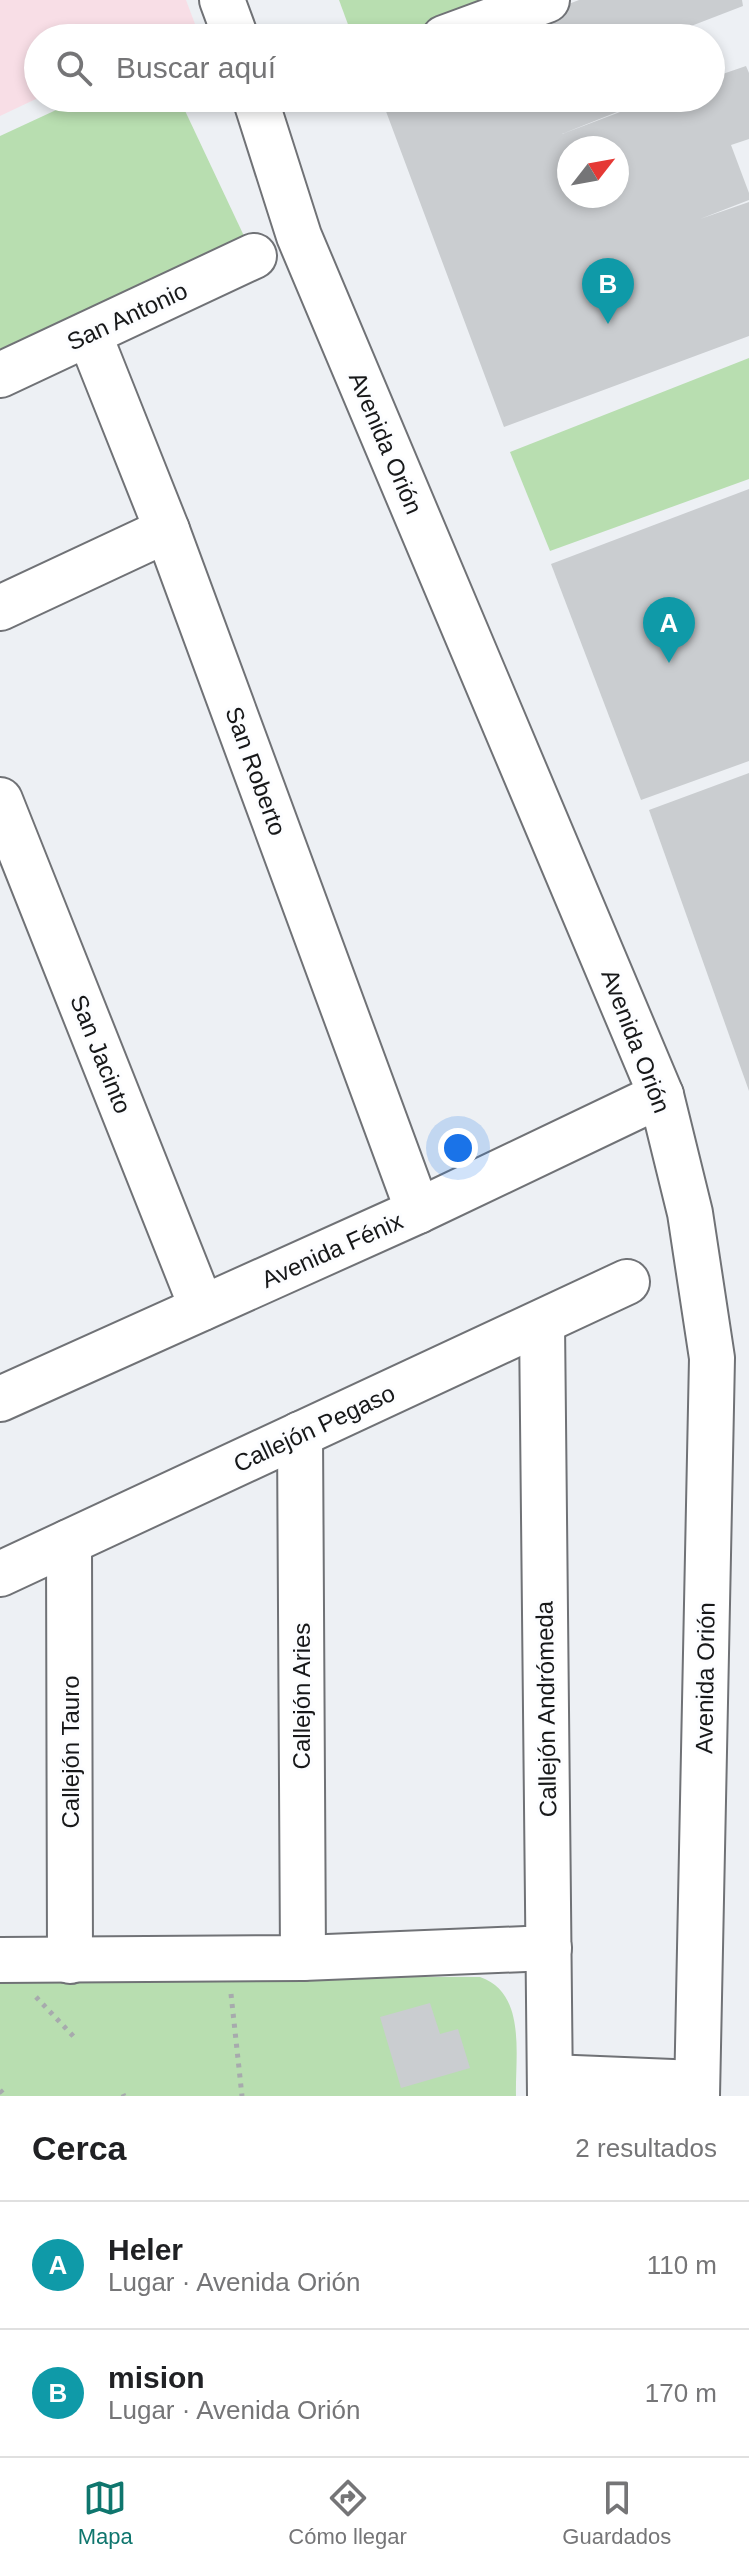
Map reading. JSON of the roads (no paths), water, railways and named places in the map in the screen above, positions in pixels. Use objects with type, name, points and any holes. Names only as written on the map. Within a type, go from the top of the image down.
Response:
[{"type":"street","points":[[222,0],[231,24]]},
{"type":"street","points":[[482,24],[547,0]]},
{"type":"street","name":"Avenida Orión","points":[[268,112],[299,236],[661,1095],[690,1213],[712,1358],[697,2089]]},
{"type":"street","name":"San Antonio","points":[[0,375],[254,256]]},
{"type":"street","name":"San Roberto","points":[[89,334],[167,530],[418,1211]]},
{"type":"street","points":[[0,608],[167,530]]},
{"type":"street","name":"San Jacinto","points":[[0,800],[202,1308]]},
{"type":"street","name":"Avenida Fénix","points":[[0,1399],[418,1211],[661,1095]]},
{"type":"street","name":"Callejón Pegaso","points":[[0,1574],[627,1282]]},
{"type":"street","name":"Callejón Andrómeda","points":[[542,1323],[550,2087]]},
{"type":"street","name":"Callejón Aries","points":[[300,1434],[303,1958]]},
{"type":"street","name":"Callejón Tauro","points":[[69,1542],[70,1961]]},
{"type":"street","points":[[13,1974],[70,1961],[303,1958],[549,1948]]},
{"type":"street","points":[[550,2087],[697,2089]]},
{"type":"place","name":"mision","points":[[608,324]]},
{"type":"place","name":"Heler","points":[[669,663]]}]
